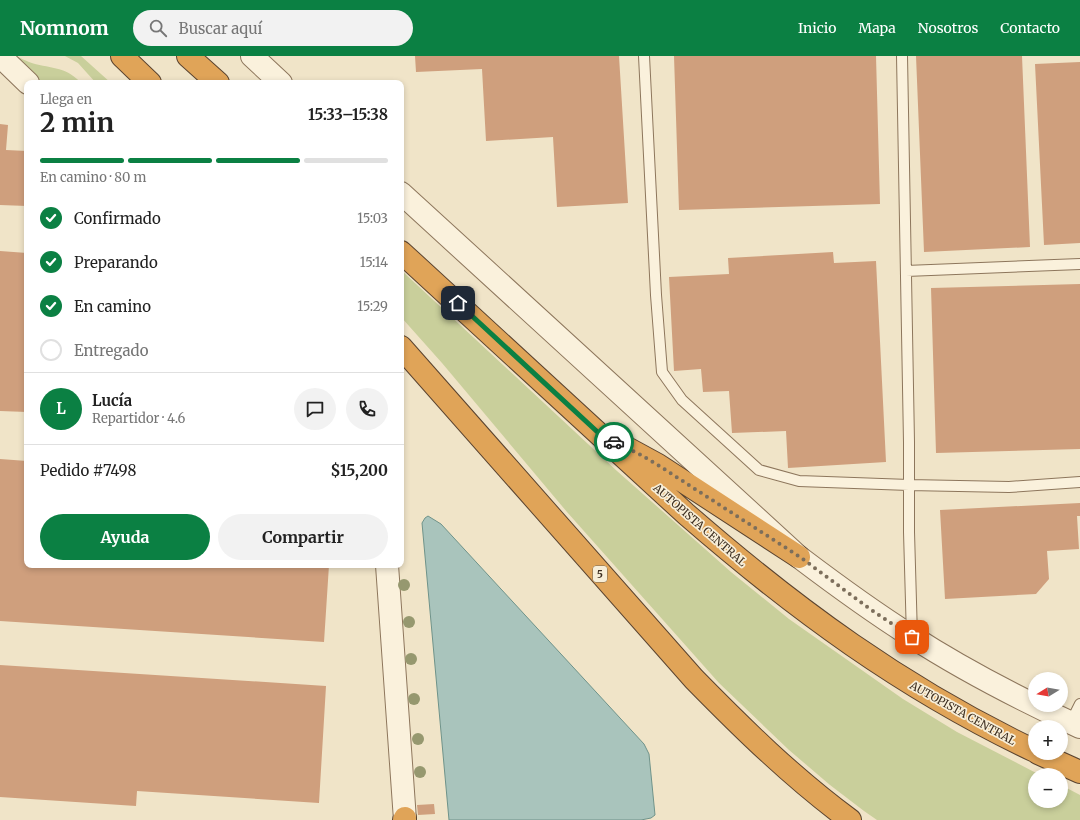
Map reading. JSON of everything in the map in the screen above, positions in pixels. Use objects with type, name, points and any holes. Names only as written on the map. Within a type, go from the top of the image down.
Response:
[{"type":"highway","points":[[122,56],[147,80]]},
{"type":"highway","points":[[188,56],[215,80]]},
{"type":"highway","name":"AUTOPISTA CENTRAL","points":[[404,255],[686,514],[779,592],[827,628],[913,686],[965,716],[1028,748]]},
{"type":"highway","name":"5","points":[[404,350],[694,679],[775,759],[850,820]]},
{"type":"highway","points":[[604,438],[623,446],[658,465],[800,557]]},
{"type":"highway","points":[[1053,760],[1080,772]]},
{"type":"street","points":[[0,56],[25,80]]},
{"type":"street","points":[[252,56],[278,80]]},
{"type":"street","points":[[404,196],[800,557],[870,609],[912,637],[992,684],[1039,708],[1077,718]]},
{"type":"street","points":[[387,568],[405,819]]},
{"type":"lane","points":[[644,56],[662,372],[682,400],[759,470],[799,481],[1009,487],[1080,482]]},
{"type":"lane","points":[[902,56],[912,637]]},
{"type":"lane","points":[[906,271],[1080,264]]},
{"type":"green space","points":[[8,56],[17,57],[36,64],[63,70],[78,80],[34,80]]},
{"type":"green space","points":[[65,56],[81,56],[108,80],[93,80],[78,63]]},
{"type":"green space","points":[[404,273],[617,471],[731,572],[789,619],[903,699],[957,732],[1028,769],[1028,808],[1068,808],[1068,789],[1080,795],[1080,820],[877,820],[830,785],[789,750],[719,683],[567,512],[442,363],[404,320]]},
{"type":"water","points":[[428,516],[441,524],[644,744],[649,754],[655,815],[651,818],[641,820],[449,820],[422,523]]},
{"type":"building","points":[[415,56],[619,56],[628,203],[557,207],[553,137],[486,141],[482,69],[416,72]]},
{"type":"building","points":[[674,56],[876,56],[880,204],[679,210]]},
{"type":"building","points":[[916,56],[1022,56],[1030,247],[924,252]]},
{"type":"building","points":[[1080,62],[1080,243],[1044,245],[1035,64]]},
{"type":"building","points":[[0,124],[8,125],[6,150],[24,151],[24,206],[0,205]]},
{"type":"building","points":[[0,251],[24,253],[24,412],[0,411]]},
{"type":"building","points":[[833,252],[834,263],[876,261],[886,462],[788,468],[786,431],[732,433],[729,391],[703,392],[701,369],[674,371],[669,277],[729,274],[728,258]]},
{"type":"building","points":[[1080,284],[1080,449],[936,453],[931,288]]},
{"type":"building","points":[[0,459],[24,461],[24,568],[329,568],[324,642],[0,621]]},
{"type":"building","points":[[1080,503],[1080,516],[1077,516],[1079,549],[1047,551],[1049,579],[1036,594],[945,599],[940,510]]},
{"type":"building","points":[[0,665],[326,686],[319,803],[137,791],[136,806],[0,797]]},
{"type":"building","points":[[434,804],[435,814],[418,815],[417,805]]},
{"type":"way so far","points":[[614,442],[658,465],[800,557],[870,609],[912,637]]},
{"type":"route","points":[[458,303],[604,438],[614,442]]}]
